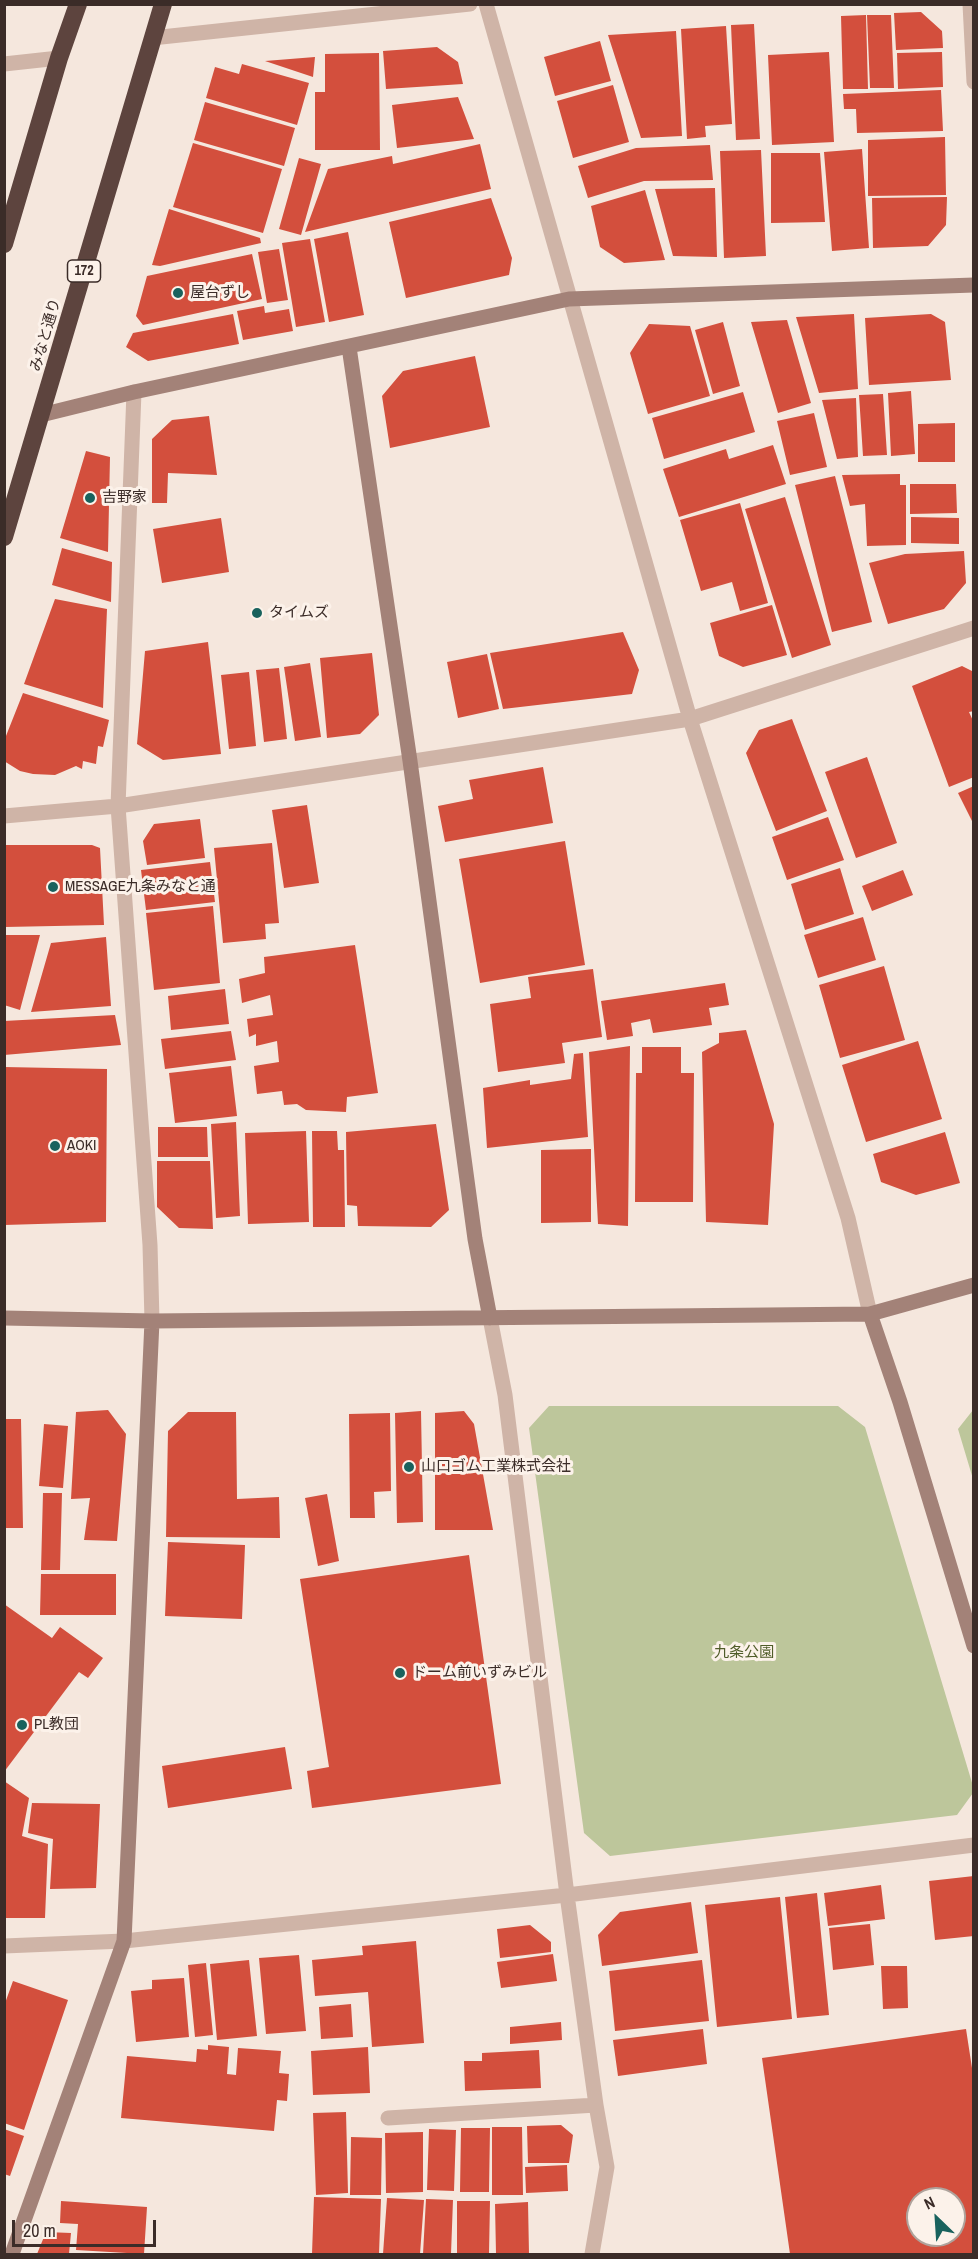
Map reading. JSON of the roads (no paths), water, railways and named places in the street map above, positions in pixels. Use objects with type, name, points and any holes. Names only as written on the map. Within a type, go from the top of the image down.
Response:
[{"type":"highway","points":[[4,244],[59,58],[78,4]]},
{"type":"highway","name":"みなと通り","points":[[4,537],[163,4]]},
{"type":"street","points":[[152,38],[470,4]]},
{"type":"street","points":[[486,4],[690,719],[848,1218],[870,1314],[900,1402],[974,1646]]},
{"type":"street","points":[[970,4],[974,82]]},
{"type":"street","points":[[4,64],[59,58]]},
{"type":"street","points":[[41,416],[134,392],[569,299],[974,285]]},
{"type":"street","points":[[349,347],[410,761],[475,1239],[505,1395],[567,1895],[607,2168],[592,2254]]},
{"type":"street","points":[[12,2254],[124,1941],[152,1321],[150,1245],[118,806],[134,392]]},
{"type":"street","points":[[4,816],[118,806],[690,719],[974,628]]},
{"type":"street","points":[[4,1318],[152,1321],[870,1314],[974,1285]]},
{"type":"street","points":[[4,1946],[124,1941],[567,1895],[974,1845]]},
{"type":"street","points":[[388,2118],[596,2105]]},
{"type":"place","name":"屋台ずし","points":[[178,293]]},
{"type":"place","name":"吉野家","points":[[90,498]]},
{"type":"place","name":"タイムズ","points":[[257,613]]},
{"type":"place","name":"MESSAGE九条みなと通","points":[[53,887]]},
{"type":"place","name":"AOKI","points":[[55,1146]]},
{"type":"place","name":"山口ゴム工業株式会社","points":[[409,1467]]},
{"type":"place","name":"ドーム前いずみビル","points":[[400,1673]]},
{"type":"place","name":"PL教団","points":[[22,1725]]},
{"type":"park label","name":"九条公園","points":[[744,1653]]}]
